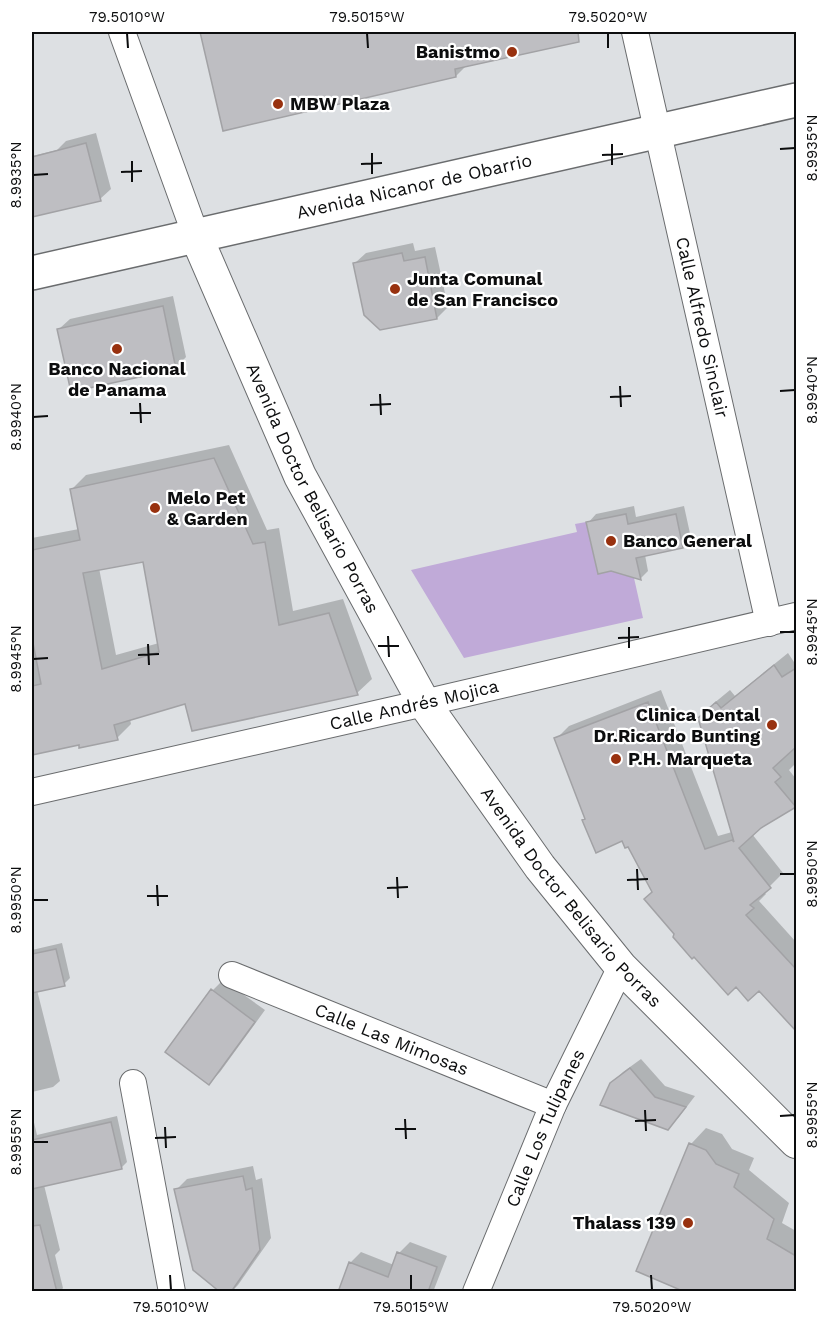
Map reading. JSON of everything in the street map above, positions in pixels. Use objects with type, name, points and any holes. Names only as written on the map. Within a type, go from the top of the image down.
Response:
[{"type":"main road","name":"Avenida Nicanor de Obarrio","points":[[32,273],[796,100]]},
{"type":"street","name":"Avenida Doctor Belisario Porras","points":[[122,32],[196,236],[300,476],[424,703],[540,867],[621,967],[796,1142]]},
{"type":"street","name":"Calle Alfredo Sinclair","points":[[635,32],[769,623]]},
{"type":"street","name":"Calle Andrés Mojica","points":[[32,792],[796,616]]},
{"type":"street","name":"Calle Los Tulipanes","points":[[476,1292],[553,1105],[621,967]]},
{"type":"street","name":"Calle Las Mimosas","points":[[232,975],[553,1105]]},
{"type":"street","points":[[134,1083],[172,1292]]},
{"type":"shaded area","points":[[586,522],[598,573],[611,571],[634,578],[643,618],[464,658],[411,570],[577,532],[575,524]]},
{"type":"building","name":"MBW Plaza","points":[[200,32],[578,32],[579,42],[455,69],[456,77],[223,131]]},
{"type":"building","points":[[86,143],[101,201],[32,217],[32,157]]},
{"type":"building","name":"Junta Comunal de San Francisco","points":[[402,253],[404,261],[425,257],[437,319],[380,330],[364,315],[353,263]]},
{"type":"building","name":"Banco Nacional de Panama","points":[[163,306],[176,369],[71,392],[57,329]]},
{"type":"building","points":[[214,458],[253,544],[265,542],[279,625],[329,613],[358,695],[192,731],[185,704],[114,725],[118,740],[32,755],[32,686],[41,684],[32,638],[32,550],[80,540],[70,489]],"holes":[[[143,562],[159,652],[102,669],[83,573]]]},
{"type":"building","points":[[626,514],[628,524],[676,514],[683,548],[636,558],[641,580],[611,571],[598,574],[586,522]]},
{"type":"building","points":[[774,665],[782,677],[796,668],[796,747],[773,768],[781,777],[775,782],[796,807],[761,828],[739,848],[771,888],[750,905],[754,908],[746,915],[796,969],[796,1031],[759,991],[748,1001],[736,987],[728,995],[694,957],[692,959],[644,899],[652,892],[628,847],[625,848],[622,841],[596,853],[582,820],[585,819],[554,738],[648,702],[705,849],[732,840],[734,842],[698,718],[716,702],[721,708]]},
{"type":"building","points":[[56,949],[65,986],[32,993],[32,954]]},
{"type":"building","points":[[211,989],[255,1022],[209,1085],[165,1052]]},
{"type":"building","points":[[630,1068],[655,1097],[686,1107],[668,1130],[600,1105],[610,1083]]},
{"type":"building","points":[[111,1122],[122,1169],[32,1189],[32,1140]]},
{"type":"building","points":[[689,1143],[706,1150],[716,1164],[739,1174],[734,1187],[774,1219],[767,1239],[796,1256],[796,1292],[685,1292],[636,1271]]},
{"type":"building","points":[[243,1176],[246,1190],[252,1188],[260,1250],[231,1292],[220,1292],[193,1270],[174,1189]]},
{"type":"building","points":[[40,1225],[57,1292],[32,1292],[32,1226]]},
{"type":"building","points":[[397,1252],[437,1267],[428,1292],[338,1292],[349,1262],[388,1277]]},
{"type":"place","name":"Banistmo","points":[[512,52]]},
{"type":"place","name":"MBW Plaza","points":[[278,104]]},
{"type":"place","name":"Junta Comunal de San Francisco","points":[[395,289]]},
{"type":"place","name":"Banco Nacional de Panama","points":[[117,349]]},
{"type":"place","name":"Melo Pet & Garden","points":[[155,508]]},
{"type":"place","name":"Banco General","points":[[611,541]]},
{"type":"place","name":"Clinica Dental Dr.Ricardo Bunting","points":[[772,725]]},
{"type":"place","name":"P.H. Marqueta","points":[[616,759]]},
{"type":"place","name":"Thalass 139","points":[[688,1223]]}]
